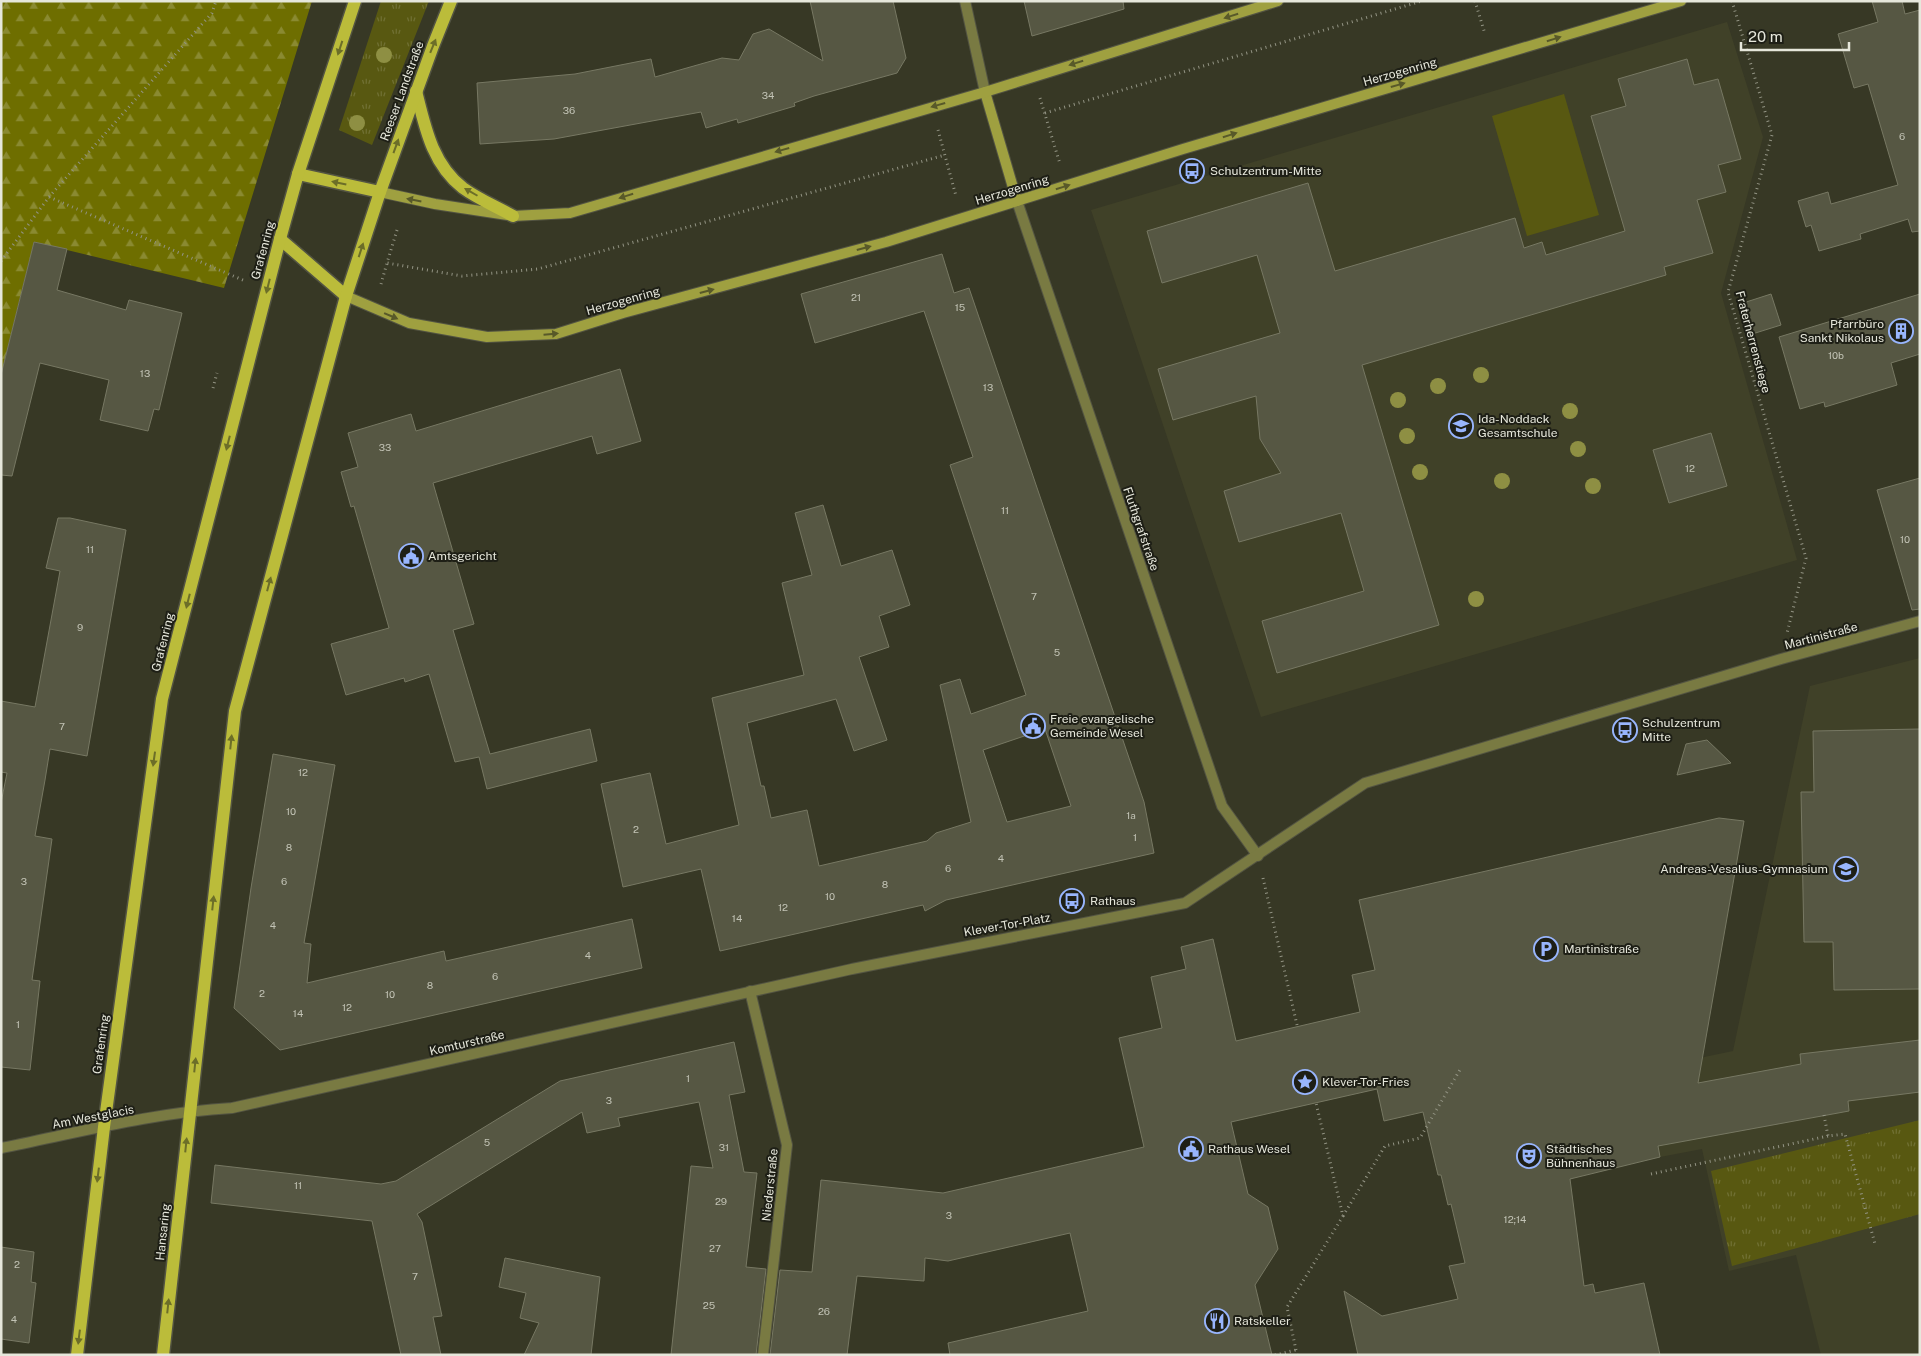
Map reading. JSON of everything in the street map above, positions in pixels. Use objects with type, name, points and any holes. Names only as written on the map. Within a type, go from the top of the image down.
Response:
[{"type":"main road","points":[[355,1],[298,174],[406,199],[514,216],[570,213],[985,92],[1278,1]]},
{"type":"main road","name":"Reeser Landstraße","points":[[380,192],[416,90],[452,1]]},
{"type":"main road","name":"Herzogenring","points":[[346,296],[409,323],[487,337],[556,334],[886,242],[1681,1]]},
{"type":"main road","points":[[416,90],[428,140],[444,170],[464,188],[514,216]]},
{"type":"main road","points":[[985,92],[1017,201]]},
{"type":"main road","name":"Grafenring","points":[[104,1127],[162,700],[298,174]]},
{"type":"main road","points":[[190,1113],[235,711],[346,296],[380,192]]},
{"type":"main road","points":[[280,238],[346,296]]},
{"type":"main road","name":"Hansaring","points":[[163,1355],[190,1113]]},
{"type":"main road","points":[[77,1355],[104,1127]]},
{"type":"street","points":[[965,1],[985,92]]},
{"type":"street","name":"Fluthgrafstraße","points":[[1017,201],[1222,806],[1258,856]]},
{"type":"street","name":"Martinistraße","points":[[1258,856],[1365,783],[1781,659],[1920,622]]},
{"type":"street","name":"Klever-Tor-Platz","points":[[750,991],[930,952],[1090,923],[1185,903],[1258,856]]},
{"type":"street","name":"Komturstraße","points":[[190,1113],[232,1108],[341,1086],[750,991]]},
{"type":"street","name":"Niederstraße","points":[[750,991],[787,1145],[763,1355]]},
{"type":"street","name":"Am Westglacis","points":[[1,1148],[104,1127],[190,1113]]},
{"type":"path","points":[[1,261],[49,197],[212,13],[216,1]]},
{"type":"path","points":[[1045,113],[1422,1]]},
{"type":"path","points":[[1475,1],[1492,58]]},
{"type":"path","name":"Fraterherrenstiege","points":[[1732,1],[1772,136],[1728,292],[1806,558],[1781,659]]},
{"type":"path","points":[[1034,76],[1066,186]]},
{"type":"path","points":[[932,107],[962,218]]},
{"type":"path","points":[[406,199],[387,263],[462,276],[538,268],[945,155]]},
{"type":"path","points":[[49,197],[246,281]]},
{"type":"path","points":[[1258,856],[1298,1025]]},
{"type":"path","points":[[1297,1355],[1287,1307],[1385,1146],[1420,1138],[1462,1068]]},
{"type":"path","points":[[1316,1103],[1343,1216]]},
{"type":"path","points":[[1824,1116],[1828,1136]]},
{"type":"path","points":[[1651,1174],[1828,1136],[1846,1134],[1875,1244]]},
{"type":"path","points":[[1275,1355],[1296,1350]]},
{"type":"shaded area","name":"Ida-Noddack Gesamtschule","points":[[1727,22],[1763,137],[1721,293],[1797,560],[1261,717],[1091,210]]},
{"type":"shaded area","name":"Andreas-Vesalius-Gymnasium","points":[[1920,658],[1920,1355],[1821,1355],[1796,1255],[1729,1271],[1702,1149],[1660,1157],[1647,1069],[1733,1051],[1810,686]]},
{"type":"green space","points":[[1,1],[312,1],[224,288],[34,242],[1,375]]},
{"type":"green space","points":[[381,1],[429,1],[372,145],[339,130]]},
{"type":"green space","points":[[1564,94],[1599,215],[1527,236],[1492,116]]},
{"type":"green space","points":[[1920,1120],[1920,1214],[1732,1266],[1711,1171]]},
{"type":"building","points":[[810,1],[893,1],[906,58],[897,73],[814,96],[794,103],[795,106],[738,123],[737,119],[706,128],[701,112],[554,139],[480,144],[477,83],[575,74],[651,59],[655,77],[722,58],[739,60],[753,34],[769,29],[823,61]]},
{"type":"building","points":[[1024,1],[1123,1],[1124,9],[1032,36]]},
{"type":"building","points":[[1872,1],[1902,1],[1905,14],[1920,10],[1920,231],[1912,232],[1908,219],[1860,234],[1861,239],[1819,251],[1811,225],[1806,227],[1798,201],[1828,192],[1831,204],[1898,185],[1868,84],[1854,88],[1838,34],[1878,22]]},
{"type":"building","points":[[1687,59],[1694,85],[1718,79],[1741,159],[1718,165],[1726,192],[1697,200],[1713,253],[1664,267],[1666,275],[1362,365],[1439,625],[1277,673],[1262,621],[1364,591],[1341,513],[1239,542],[1224,491],[1281,473],[1260,439],[1256,396],[1173,420],[1158,369],[1280,333],[1257,255],[1162,283],[1147,231],[1308,183],[1335,271],[1515,218],[1524,248],[1542,242],[1546,255],[1625,231],[1591,116],[1626,106],[1618,79]]},
{"type":"building","points":[[34,242],[67,249],[57,290],[126,310],[129,300],[182,313],[159,410],[154,409],[148,431],[100,420],[109,380],[40,363],[12,476],[1,475],[1,375]]},
{"type":"building","points":[[942,254],[954,293],[969,288],[1144,802],[1154,853],[946,900],[925,911],[923,905],[720,951],[701,869],[623,887],[601,784],[650,773],[666,844],[739,825],[712,698],[804,675],[782,583],[812,575],[795,513],[823,505],[841,566],[892,550],[910,605],[879,616],[889,647],[859,657],[887,740],[854,751],[836,699],[747,723],[761,786],[764,786],[771,818],[807,810],[819,866],[927,841],[936,833],[971,822],[940,685],[960,679],[971,714],[1026,695],[950,465],[973,457],[924,311],[815,343],[801,294]],"holes":[[[1045,729],[1071,806],[1007,822],[983,750]]]},
{"type":"building","points":[[1771,294],[1781,325],[1749,335],[1740,304]]},
{"type":"building","points":[[1920,294],[1920,354],[1891,363],[1897,385],[1825,407],[1824,402],[1800,409],[1779,337]]},
{"type":"building","name":"Amtsgericht","points":[[620,369],[641,441],[597,454],[592,436],[433,483],[474,624],[453,630],[490,754],[590,729],[597,761],[487,789],[479,757],[455,762],[429,674],[405,682],[404,678],[346,695],[331,644],[389,628],[354,506],[351,507],[341,472],[358,467],[348,433],[411,414],[416,431]]},
{"type":"building","points":[[1711,433],[1727,486],[1669,503],[1653,450]]},
{"type":"building","points":[[1920,478],[1920,609],[1912,610],[1877,490]]},
{"type":"building","points":[[58,518],[70,518],[126,530],[87,756],[50,749],[35,836],[52,839],[32,980],[40,981],[30,1070],[1,1067],[1,803],[7,773],[1,772],[1,701],[35,707],[60,571],[46,568]]},
{"type":"building","points":[[1920,729],[1920,989],[1834,990],[1833,942],[1804,942],[1801,792],[1814,792],[1813,731]]},
{"type":"building","points":[[1707,740],[1731,763],[1677,775],[1686,744]]},
{"type":"building","points":[[273,754],[335,765],[304,943],[311,944],[307,983],[444,951],[446,961],[632,919],[642,968],[280,1050],[234,1008]]},
{"type":"building","points":[[1719,818],[1744,821],[1698,1083],[1801,1064],[1800,1054],[1920,1040],[1920,1092],[1848,1101],[1849,1111],[1658,1146],[1660,1157],[1570,1179],[1584,1286],[1593,1284],[1595,1293],[1644,1283],[1660,1355],[1358,1355],[1344,1291],[1382,1316],[1458,1299],[1449,1266],[1465,1263],[1451,1204],[1448,1205],[1441,1175],[1438,1175],[1423,1112],[1384,1121],[1377,1089],[1231,1122],[1248,1194],[1268,1207],[1278,1249],[1255,1285],[1272,1355],[950,1355],[948,1343],[1088,1311],[1070,1233],[948,1261],[925,1258],[924,1281],[857,1276],[847,1355],[770,1355],[780,1270],[812,1272],[821,1180],[943,1193],[1144,1147],[1119,1038],[1162,1028],[1151,977],[1186,969],[1181,947],[1213,939],[1236,1041],[1360,1012],[1352,975],[1375,970],[1359,900]]},
{"type":"building","points":[[734,1042],[745,1092],[729,1095],[744,1172],[757,1173],[746,1267],[766,1269],[756,1355],[671,1355],[691,1166],[713,1168],[699,1102],[618,1118],[620,1126],[587,1133],[582,1112],[417,1214],[422,1222],[442,1316],[433,1317],[441,1355],[401,1355],[372,1221],[211,1203],[215,1165],[381,1184],[396,1181],[560,1081]]},
{"type":"building","points":[[1,1247],[34,1252],[31,1282],[36,1283],[29,1343],[1,1339]]},
{"type":"building","points":[[505,1258],[600,1277],[591,1355],[524,1355],[539,1323],[520,1318],[526,1293],[499,1287]]},
{"type":"place","name":"Schulzentrum-Mitte","points":[[1192,171]]},
{"type":"place","name":"Pfarrbüro Sankt Nikolaus","points":[[1901,331]]},
{"type":"place","name":"Ida-Noddack Gesamtschule","points":[[1461,426]]},
{"type":"place","name":"Amtsgericht","points":[[411,556]]},
{"type":"place","name":"Freie evangelische Gemeinde Wesel","points":[[1033,726]]},
{"type":"place","name":"Schulzentrum Mitte","points":[[1625,730]]},
{"type":"place","name":"Andreas-Vesalius-Gymnasium","points":[[1846,869]]},
{"type":"place","name":"Rathaus","points":[[1072,901]]},
{"type":"place","name":"Martinistraße","points":[[1546,949]]},
{"type":"place","name":"Klever-Tor-Fries","points":[[1305,1082]]},
{"type":"place","name":"Rathaus Wesel","points":[[1191,1149]]},
{"type":"place","name":"Städtisches Bühnenhaus","points":[[1529,1156]]},
{"type":"place","name":"Ratskeller","points":[[1217,1321]]}]
